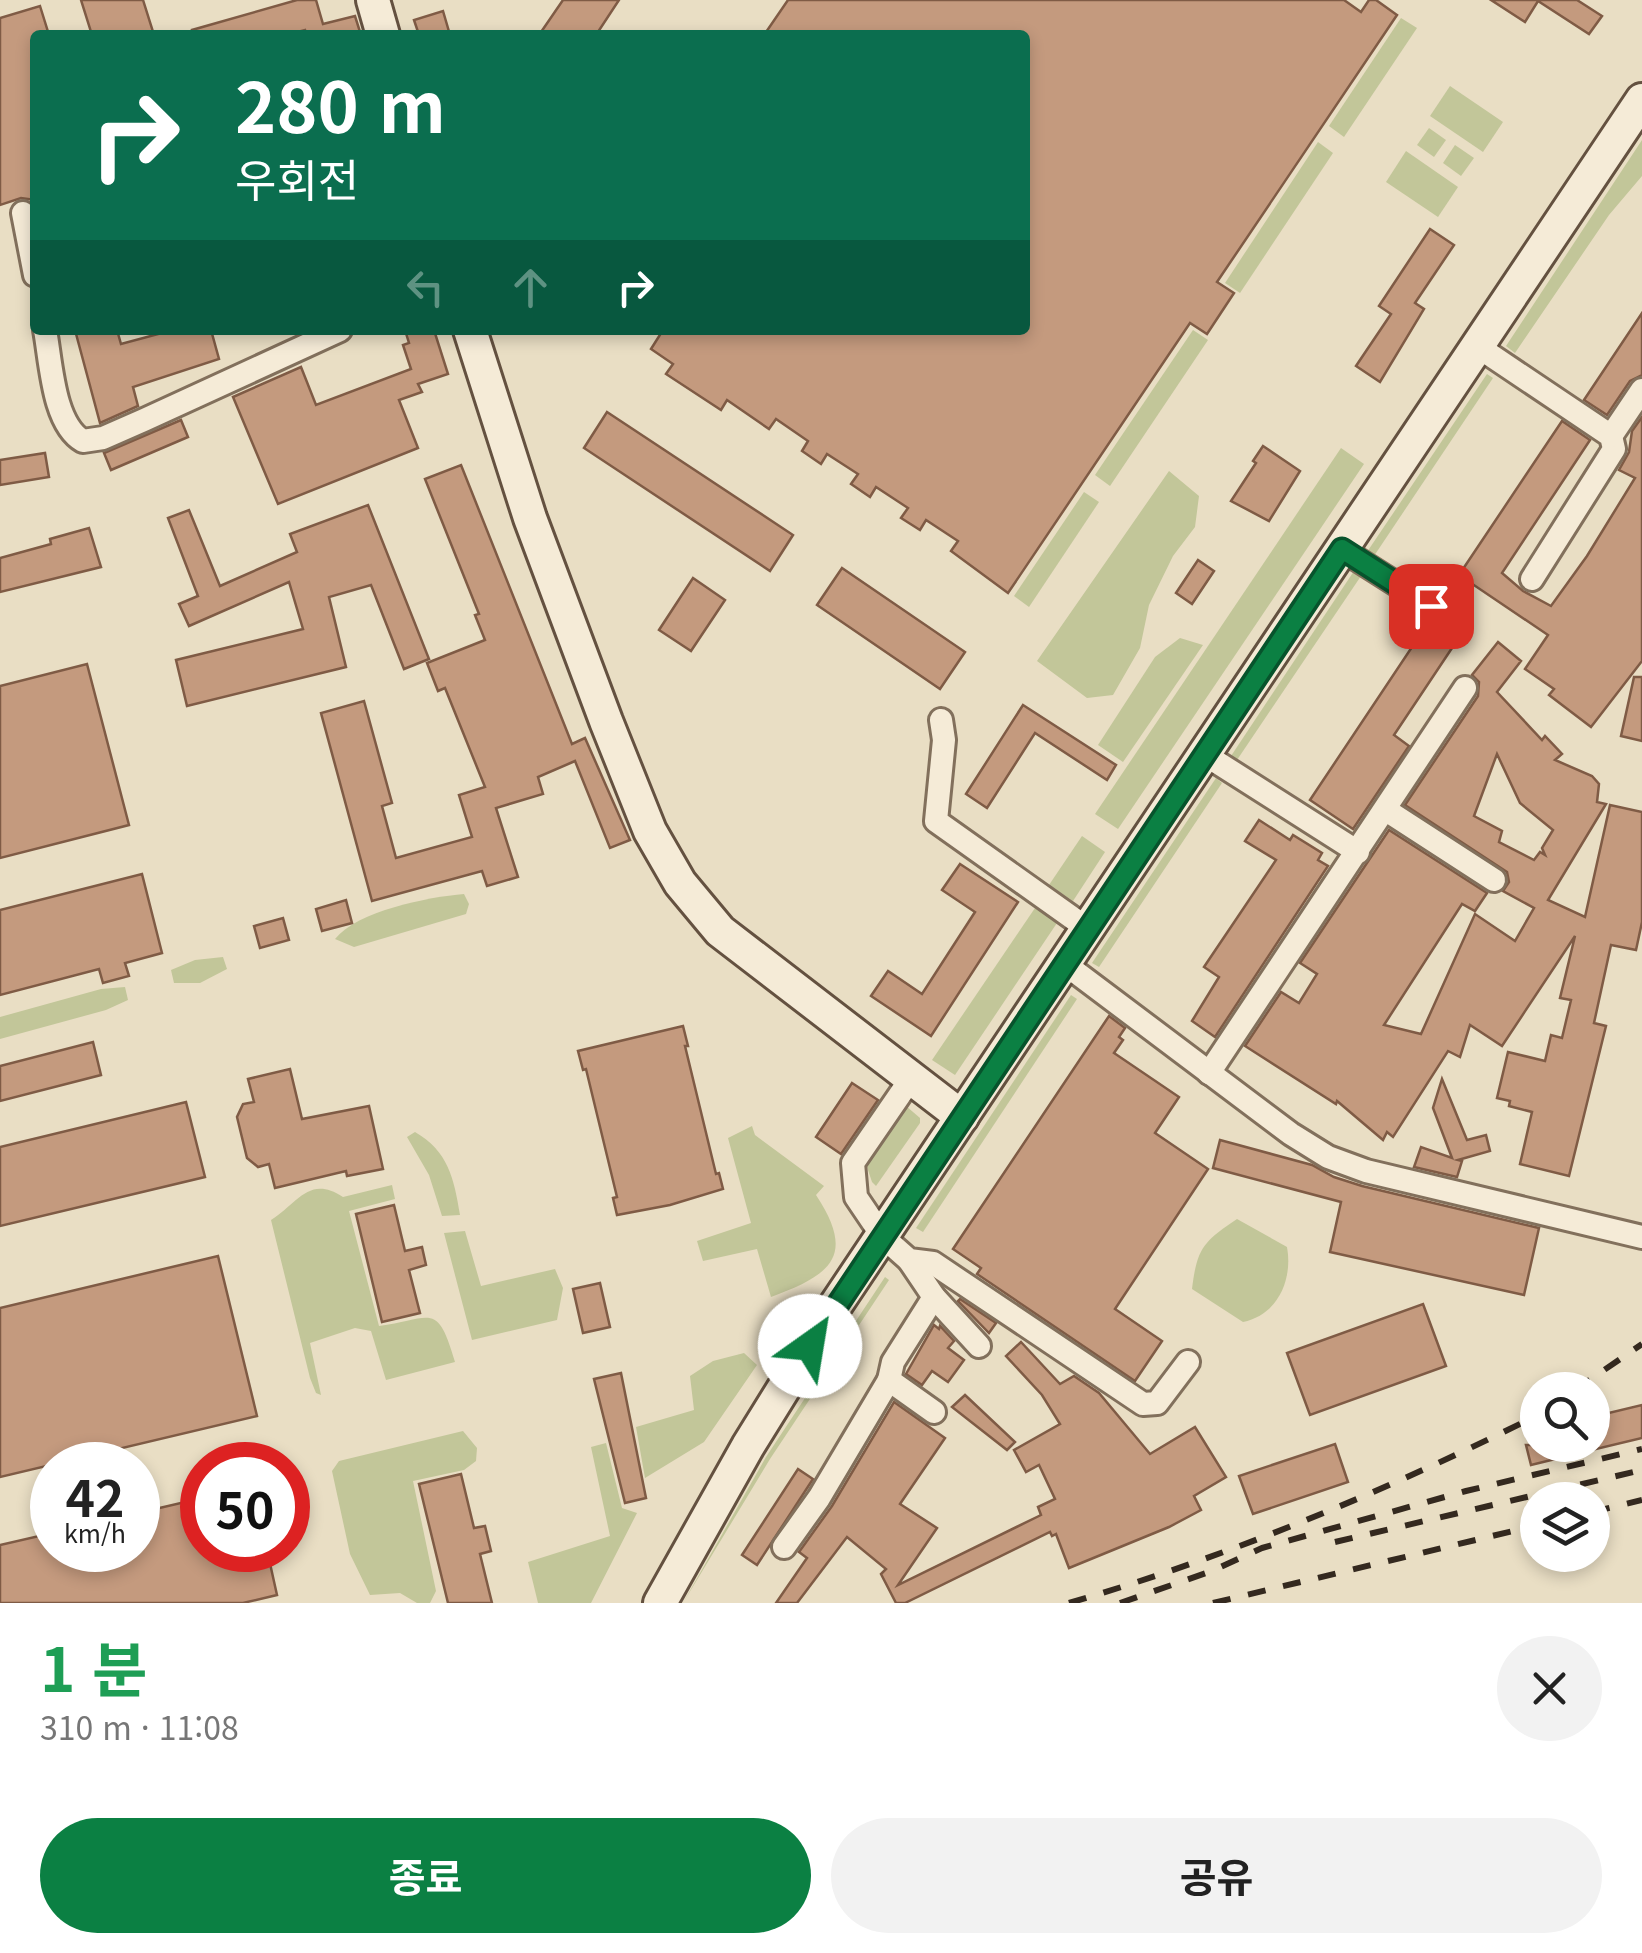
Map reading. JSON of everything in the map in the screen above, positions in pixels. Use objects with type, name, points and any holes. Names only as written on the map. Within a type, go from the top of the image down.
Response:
[{"type":"main road","points":[[373,0],[382,30]]},
{"type":"main road","points":[[660,1603],[748,1446],[831,1312],[1642,100]]},
{"type":"main road","points":[[472,335],[530,518],[585,666],[650,831],[680,883],[720,931],[962,1117]]},
{"type":"street","points":[[23,213],[30,250]]},
{"type":"street","points":[[46,335],[61,416],[72,435],[83,442],[103,438],[329,335]]},
{"type":"street","points":[[1477,346],[1610,436],[1614,450],[1532,579]]},
{"type":"street","points":[[1610,436],[1642,390]]},
{"type":"street","points":[[1342,549],[1431,606]]},
{"type":"street","points":[[1209,1072],[1465,688]]},
{"type":"street","points":[[941,720],[944,740],[936,821],[1088,929]]},
{"type":"street","points":[[1204,754],[1358,852]]},
{"type":"street","points":[[1386,810],[1494,880]]},
{"type":"street","points":[[1065,964],[1328,1157],[1366,1172],[1642,1237]]},
{"type":"street","points":[[910,1080],[852,1163],[856,1197],[883,1237],[909,1260],[934,1297],[979,1346]]},
{"type":"street","points":[[909,1260],[933,1263],[1143,1404],[1157,1403],[1188,1362]]},
{"type":"street","points":[[784,1547],[819,1498],[889,1380],[893,1362],[934,1297]]},
{"type":"street","points":[[889,1380],[934,1412]]},
{"type":"green space","points":[[1401,18],[1417,28],[1344,137],[1329,126]]},
{"type":"green space","points":[[1450,86],[1503,122],[1483,152],[1430,116]]},
{"type":"green space","points":[[1429,128],[1446,140],[1434,157],[1417,145]]},
{"type":"green space","points":[[1642,140],[1642,176],[1609,215],[1515,353],[1506,346]]},
{"type":"green space","points":[[1318,142],[1333,153],[1240,293],[1225,283]]},
{"type":"green space","points":[[1455,145],[1474,158],[1461,176],[1443,163]]},
{"type":"green space","points":[[1406,151],[1458,187],[1438,217],[1386,182]]},
{"type":"green space","points":[[1193,330],[1208,340],[1110,486],[1095,475]]},
{"type":"green space","points":[[1487,374],[1493,378],[1374,556],[1367,552]]},
{"type":"green space","points":[[1341,448],[1364,464],[1118,829],[1095,814]]},
{"type":"green space","points":[[1169,471],[1199,496],[1195,527],[1173,556],[1149,605],[1140,648],[1113,695],[1087,698],[1037,661]]},
{"type":"green space","points":[[1084,492],[1099,502],[1029,607],[1014,596]]},
{"type":"green space","points":[[1354,571],[1361,576],[1237,760],[1231,756]]},
{"type":"green space","points":[[1180,638],[1203,645],[1123,762],[1098,745],[1155,657]]},
{"type":"green space","points":[[1216,778],[1222,783],[1099,967],[1092,963]]},
{"type":"green space","points":[[1082,836],[1105,852],[1073,901],[1049,885]]},
{"type":"green space","points":[[464,894],[469,904],[466,914],[354,947],[335,939],[345,929],[376,913]]},
{"type":"green space","points":[[1035,908],[1057,923],[955,1075],[932,1060]]},
{"type":"green space","points":[[223,957],[227,969],[200,983],[174,983],[171,970],[195,960]]},
{"type":"green space","points":[[125,987],[128,1000],[106,1010],[0,1039],[0,1017],[101,989]]},
{"type":"green space","points":[[1071,995],[1077,999],[923,1232],[916,1228]]},
{"type":"green space","points":[[906,1106],[920,1118],[920,1123],[876,1186],[866,1164]]},
{"type":"green space","points":[[752,1126],[755,1135],[824,1186],[816,1195],[835,1234],[831,1261],[822,1271],[771,1297],[757,1249],[703,1261],[697,1241],[751,1223],[728,1138]]},
{"type":"green space","points":[[415,1132],[435,1148],[448,1167],[460,1215],[442,1216],[429,1175],[407,1137]]},
{"type":"green space","points":[[392,1185],[395,1199],[349,1211],[379,1326],[430,1318],[443,1329],[455,1362],[386,1380],[371,1331],[355,1328],[310,1343],[321,1395],[316,1393],[310,1378],[271,1220],[312,1190],[331,1191],[343,1197]]},
{"type":"green space","points":[[1237,1219],[1287,1247],[1288,1259],[1285,1283],[1274,1304],[1243,1322],[1192,1289],[1196,1264],[1204,1247]]},
{"type":"green space","points":[[465,1231],[481,1286],[555,1269],[563,1288],[557,1320],[472,1340],[444,1233]]},
{"type":"green space","points":[[885,1277],[889,1280],[770,1459],[683,1603],[766,1457]]},
{"type":"green space","points":[[744,1353],[757,1365],[704,1442],[645,1478],[636,1427],[694,1410],[690,1376],[713,1361]]},
{"type":"green space","points":[[463,1431],[477,1448],[476,1461],[464,1470],[413,1481],[436,1591],[430,1603],[417,1603],[400,1593],[370,1595],[350,1554],[332,1471],[339,1461]]},
{"type":"green space","points":[[606,1443],[622,1508],[637,1513],[591,1603],[538,1603],[528,1562],[610,1536],[591,1447]]},
{"type":"building","points":[[81,0],[143,0],[152,30],[90,30]]},
{"type":"building","points":[[297,0],[316,0],[323,24],[355,16],[359,30],[305,30],[192,30]]},
{"type":"building","points":[[563,0],[619,0],[599,30],[542,30]]},
{"type":"building","points":[[788,0],[1344,0],[1361,12],[1369,0],[1376,0],[1397,15],[1217,282],[1234,293],[1207,334],[1190,323],[1008,593],[951,551],[958,541],[926,520],[920,530],[901,518],[908,508],[876,487],[870,497],[851,484],[858,474],[827,454],[821,464],[802,451],[808,441],[776,419],[769,429],[727,400],[721,410],[666,374],[673,364],[651,349],[660,335],[1030,335],[1030,30],[767,30]]},
{"type":"building","points":[[1491,0],[1577,0],[1602,16],[1589,34],[1538,1],[1525,22]]},
{"type":"building","points":[[40,6],[47,30],[30,30],[30,199],[0,205],[0,18]]},
{"type":"building","points":[[443,11],[449,30],[417,30],[414,20]]},
{"type":"building","points":[[1430,229],[1454,245],[1415,303],[1424,309],[1380,382],[1356,366],[1391,314],[1379,306]]},
{"type":"building","points":[[1642,313],[1642,375],[1630,381],[1607,415],[1584,400]]},
{"type":"building","points":[[76,335],[118,335],[121,344],[154,335],[212,335],[219,359],[133,387],[138,406],[100,423]]},
{"type":"building","points":[[407,335],[436,335],[448,374],[418,384],[422,392],[399,400],[418,448],[278,504],[233,397],[301,367],[316,405],[411,369],[403,345],[409,343]]},
{"type":"building","points":[[607,412],[793,535],[770,571],[584,448]]},
{"type":"building","points":[[1642,417],[1642,661],[1591,727],[1549,695],[1554,689],[1525,669],[1548,635],[1459,575],[1562,421],[1590,440],[1502,573],[1523,591],[1551,606],[1635,478],[1619,470],[1629,452],[1632,431]]},
{"type":"building","points":[[181,420],[188,437],[111,470],[104,453]]},
{"type":"building","points":[[1263,446],[1300,471],[1269,521],[1231,501]]},
{"type":"building","points":[[45,453],[49,477],[0,485],[0,460]]},
{"type":"building","points":[[461,465],[572,744],[585,738],[630,840],[610,848],[575,761],[538,777],[543,794],[496,808],[518,877],[487,886],[482,871],[372,901],[321,713],[364,701],[392,803],[382,806],[396,858],[472,837],[459,795],[485,787],[445,688],[438,691],[427,663],[485,640],[475,615],[479,614],[425,479]]},
{"type":"building","points":[[368,505],[429,659],[404,669],[371,585],[329,597],[346,667],[187,706],[176,660],[303,629],[289,582],[189,626],[179,604],[198,596],[168,518],[189,510],[220,586],[297,552],[290,534]]},
{"type":"building","points":[[89,528],[101,567],[0,592],[0,558],[51,544],[50,539]]},
{"type":"building","points":[[1198,560],[1214,571],[1192,604],[1176,593]]},
{"type":"building","points":[[842,568],[965,652],[940,689],[817,605]]},
{"type":"building","points":[[693,578],[725,600],[691,651],[659,630]]},
{"type":"building","points":[[1424,629],[1452,648],[1394,735],[1409,746],[1353,829],[1310,800]]},
{"type":"building","points":[[1498,642],[1521,661],[1497,692],[1542,740],[1545,736],[1562,754],[1555,760],[1592,776],[1599,784],[1597,802],[1606,804],[1548,900],[1585,917],[1610,805],[1642,812],[1642,922],[1636,950],[1611,945],[1594,1023],[1606,1026],[1569,1176],[1520,1164],[1532,1112],[1497,1098],[1508,1052],[1545,1061],[1551,1035],[1562,1038],[1571,1000],[1560,998],[1575,936],[1502,1046],[1470,1025],[1460,1057],[1448,1051],[1393,1137],[1387,1132],[1383,1140],[1337,1101],[1336,1104],[1245,1046],[1281,992],[1299,1003],[1317,974],[1300,963],[1389,830],[1487,893],[1475,911],[1462,904],[1384,1025],[1421,1034],[1475,914],[1515,941],[1534,908],[1503,891],[1509,882],[1507,872],[1405,805],[1478,696],[1479,682],[1472,675]],"holes":[[[1497,754],[1520,803],[1553,830],[1542,848],[1545,855],[1540,852],[1534,860],[1499,842],[1502,831],[1474,816]]]},
{"type":"building","points":[[87,664],[129,825],[0,858],[0,686]]},
{"type":"building","points":[[1634,677],[1642,677],[1642,741],[1621,736]]},
{"type":"building","points":[[1023,705],[1116,765],[1107,780],[1035,733],[987,808],[966,794]]},
{"type":"building","points":[[1259,820],[1290,840],[1293,835],[1322,853],[1318,860],[1328,866],[1215,1037],[1192,1021],[1219,977],[1204,967],[1276,860],[1245,841]]},
{"type":"building","points":[[960,864],[1018,902],[931,1036],[871,996],[888,971],[922,994],[975,912],[942,890]]},
{"type":"building","points":[[142,874],[162,953],[125,963],[129,976],[103,983],[99,969],[0,995],[0,910]]},
{"type":"building","points":[[346,900],[352,923],[322,931],[316,909]]},
{"type":"building","points":[[283,918],[289,940],[260,948],[254,926]]},
{"type":"building","points":[[1109,1016],[1125,1028],[1119,1037],[1123,1040],[1114,1053],[1179,1097],[1155,1133],[1208,1169],[1115,1309],[1162,1341],[1135,1381],[977,1274],[981,1268],[953,1249]]},
{"type":"building","points":[[683,1026],[716,1174],[719,1173],[723,1189],[617,1215],[613,1198],[617,1197],[586,1069],[583,1070],[578,1051]]},
{"type":"building","points":[[93,1042],[101,1075],[0,1101],[0,1066]]},
{"type":"building","points":[[290,1069],[302,1119],[369,1106],[383,1169],[347,1176],[346,1171],[275,1188],[269,1164],[258,1167],[247,1158],[237,1117],[243,1104],[254,1102],[248,1079]]},
{"type":"building","points":[[1442,1079],[1467,1140],[1486,1135],[1490,1151],[1458,1160],[1462,1161],[1457,1177],[1414,1167],[1421,1147],[1452,1158],[1433,1108]]},
{"type":"building","points":[[852,1083],[878,1100],[841,1154],[816,1137]]},
{"type":"building","points":[[186,1102],[205,1177],[0,1226],[0,1147]]},
{"type":"building","points":[[1220,1140],[1312,1165],[1362,1186],[1539,1228],[1524,1295],[1330,1252],[1341,1202],[1213,1168]]},
{"type":"building","points":[[394,1205],[405,1251],[422,1247],[426,1265],[409,1270],[420,1313],[382,1322],[356,1214]]},
{"type":"building","points":[[218,1256],[257,1416],[147,1442],[30,1442],[30,1470],[0,1477],[0,1308]]},
{"type":"building","points":[[600,1283],[610,1327],[583,1333],[573,1289]]},
{"type":"building","points":[[958,1301],[996,1323],[989,1333]]},
{"type":"building","points":[[1423,1304],[1446,1366],[1310,1415],[1287,1353]]},
{"type":"building","points":[[934,1325],[954,1341],[948,1348],[964,1360],[948,1382],[932,1371],[922,1385],[906,1374]]},
{"type":"building","points":[[1021,1342],[1060,1384],[1074,1376],[1099,1393],[1150,1454],[1195,1427],[1226,1477],[1194,1496],[1201,1510],[1069,1568],[1056,1534],[1052,1536],[1050,1532],[905,1603],[896,1603],[881,1574],[886,1569],[847,1537],[797,1603],[776,1603],[807,1558],[799,1552],[832,1506],[894,1402],[945,1438],[900,1504],[937,1528],[898,1585],[1041,1515],[1038,1507],[1055,1499],[1039,1465],[1026,1472],[1014,1450],[1060,1424],[1042,1395],[1006,1356]]},
{"type":"building","points":[[621,1373],[646,1498],[625,1503],[594,1379]]},
{"type":"building","points":[[965,1395],[1015,1442],[1007,1450],[952,1407]]},
{"type":"building","points":[[1642,1405],[1642,1438],[1610,1446],[1610,1413]]},
{"type":"building","points":[[1335,1444],[1348,1482],[1253,1514],[1239,1476]]},
{"type":"building","points":[[798,1469],[813,1479],[757,1565],[742,1555]]},
{"type":"building","points":[[461,1474],[474,1528],[485,1526],[491,1551],[480,1554],[492,1603],[448,1603],[419,1484]]},
{"type":"building","points":[[180,1503],[180,1572],[272,1572],[277,1595],[243,1603],[0,1603],[0,1545],[30,1538],[30,1572],[160,1572],[160,1508]]},
{"type":"railway","points":[[1601,1372],[1642,1344]]},
{"type":"railway","points":[[1069,1603],[1308,1520],[1520,1424]]},
{"type":"railway","points":[[1120,1603],[1212,1571],[1262,1548],[1466,1491],[1642,1449]]},
{"type":"railway","points":[[1335,1542],[1642,1470]]},
{"type":"railway","points":[[1610,1508],[1642,1500]]},
{"type":"railway","points":[[1213,1603],[1520,1529]]},
{"type":"route","points":[[810,1346],[1342,549],[1431,606]]}]
